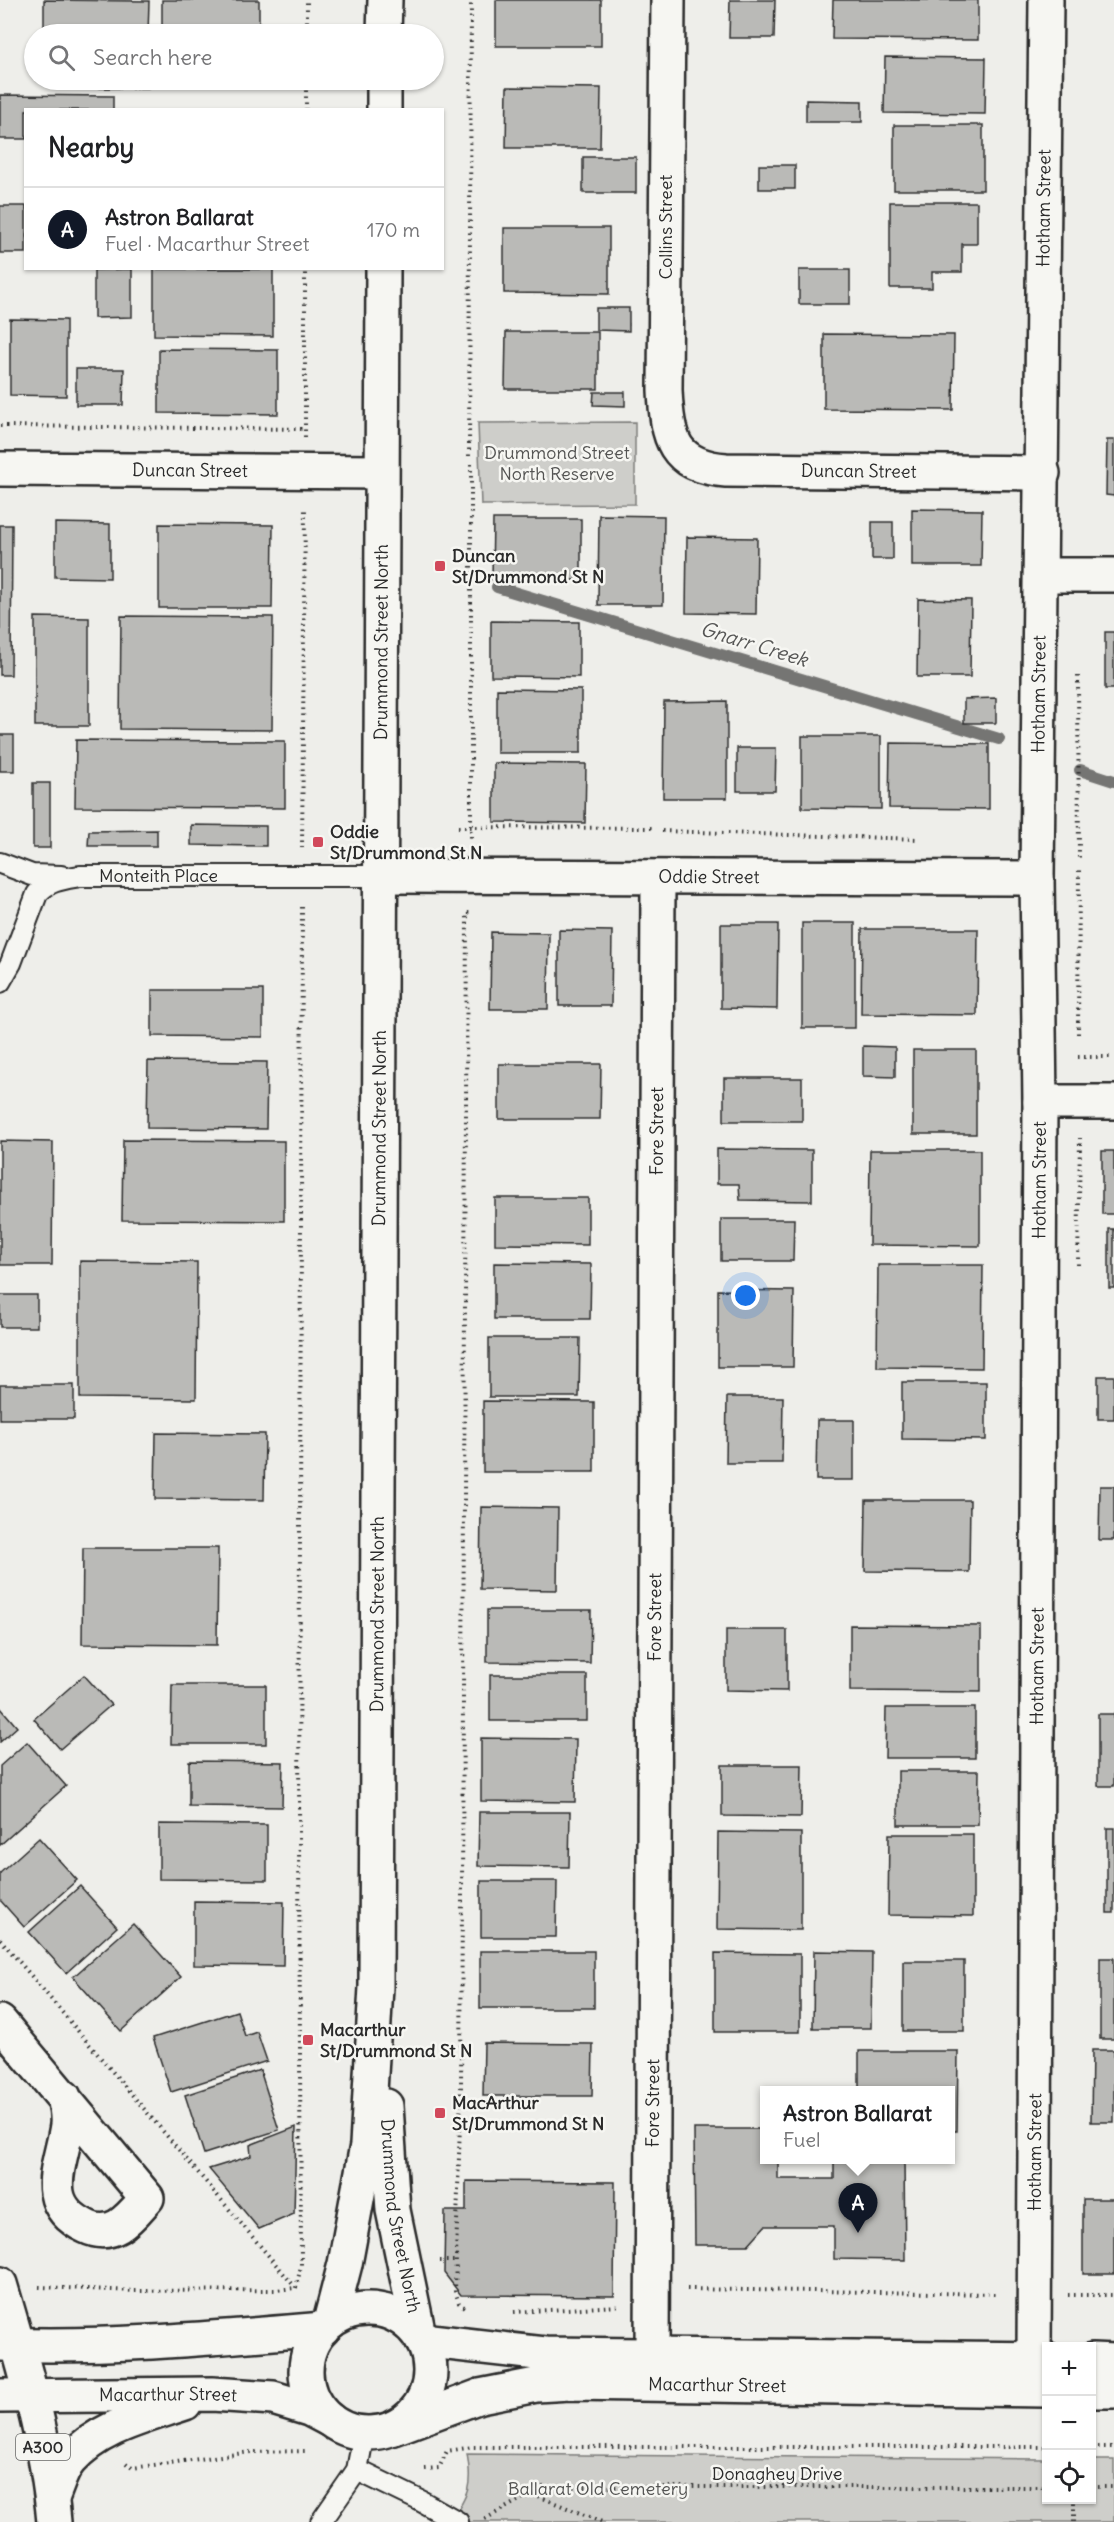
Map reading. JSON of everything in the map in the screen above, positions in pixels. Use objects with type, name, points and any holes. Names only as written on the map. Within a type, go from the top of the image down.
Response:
[{"type":"main road","points":[[384,24],[385,0]]},
{"type":"main road","name":"Collins Street","points":[[668,0],[665,390],[669,424],[679,452]]},
{"type":"main road","name":"Hotham Street","points":[[1040,2359],[1040,1102],[1037,878],[1043,473],[1046,0]]},
{"type":"main road","points":[[384,90],[384,108]]},
{"type":"main road","name":"Drummond Street North","points":[[326,2325],[345,2264],[367,2145],[376,1987],[383,270]]},
{"type":"main road","name":"Duncan Street","points":[[679,452],[691,463],[726,470],[1043,473]]},
{"type":"main road","name":"Duncan Street","points":[[0,469],[381,472]]},
{"type":"main road","points":[[1041,575],[1114,575]]},
{"type":"main road","name":"Oddie Street","points":[[382,876],[1037,878]]},
{"type":"main road","name":"Fore Street","points":[[652,2355],[658,878]]},
{"type":"main road","points":[[1040,1102],[1114,1102]]},
{"type":"main road","name":"Drummond Street North","points":[[376,1987],[393,2210],[421,2337]]},
{"type":"main road","points":[[0,2022],[64,2097]]},
{"type":"main road","name":"A300","points":[[0,2284],[8,2344],[32,2396],[53,2510]]},
{"type":"main road","points":[[360,2310],[377,2310],[393,2314],[407,2323],[421,2337],[430,2359],[430,2380],[424,2400],[411,2416],[379,2430],[348,2429],[332,2422],[320,2410],[311,2394],[306,2377],[307,2360],[313,2343],[326,2325],[344,2314],[360,2310]]},
{"type":"main road","points":[[8,2344],[195,2340],[326,2325]]},
{"type":"main road","name":"Macarthur Street","points":[[421,2337],[545,2354],[1040,2359]]},
{"type":"main road","points":[[1096,2360],[1114,2361]]},
{"type":"main road","name":"Macarthur Street","points":[[379,2430],[480,2396],[536,2385],[1042,2390]]},
{"type":"main road","points":[[1096,2391],[1114,2391]]},
{"type":"main road","points":[[53,2510],[68,2462],[97,2436],[131,2421],[212,2394]]},
{"type":"main road","name":"Macarthur Street","points":[[0,2396],[212,2394],[273,2398],[309,2409],[332,2422]]},
{"type":"lane","points":[[0,863],[32,875],[80,876]]},
{"type":"lane","name":"Monteith Place","points":[[0,982],[11,963],[37,894],[44,886],[55,881],[80,876],[382,876]]},
{"type":"lane","points":[[321,2522],[357,2470],[379,2430]]},
{"type":"lane","points":[[357,2470],[458,2522]]},
{"type":"path","points":[[307,0],[307,24]]},
{"type":"path","points":[[470,456],[471,0]]},
{"type":"path","points":[[306,90],[306,108]]},
{"type":"path","points":[[296,2288],[301,2266],[299,1826],[306,270]]},
{"type":"path","points":[[0,426],[305,429]]},
{"type":"path","points":[[471,464],[471,842]]},
{"type":"path","points":[[1078,675],[1079,861]]},
{"type":"path","points":[[458,827],[656,828]]},
{"type":"path","points":[[662,831],[922,839]]},
{"type":"path","points":[[1078,1046],[1079,870]]},
{"type":"path","points":[[467,913],[461,2088],[455,2291],[459,2303],[472,2313]]},
{"type":"path","points":[[1078,1057],[1114,1057]]},
{"type":"path","points":[[0,1939],[296,2288]]},
{"type":"path","points":[[0,2284],[134,2291],[296,2288]]},
{"type":"path","points":[[653,2289],[1002,2294]]},
{"type":"path","points":[[510,2312],[621,2305]]},
{"type":"path","points":[[97,2436],[132,2468],[251,2452],[304,2451],[357,2470]]},
{"type":"path","points":[[418,2470],[439,2468],[447,2451],[473,2447],[1042,2447]]},
{"type":"path","points":[[1096,2447],[1114,2447]]},
{"type":"path","name":"Donaghey Drive","points":[[480,2522],[543,2487],[1042,2487]]},
{"type":"path","points":[[1096,2487],[1114,2487]]},
{"type":"path","points":[[532,2493],[602,2522]]},
{"type":"path","points":[[1074,2504],[1074,2522]]},
{"type":"green space","name":"Drummond Street North Reserve","points":[[635,422],[635,504],[481,505],[478,423]]},
{"type":"green space","name":"Ballarat Old Cemetery","points":[[467,2454],[1042,2459],[1042,2504],[1096,2504],[1096,2460],[1114,2460],[1114,2522],[450,2522],[468,2490]]},
{"type":"building","points":[[44,0],[149,1],[148,24],[44,24]]},
{"type":"building","points":[[162,0],[259,0],[259,24],[162,24]]},
{"type":"building","points":[[496,0],[601,0],[601,46],[496,46]]},
{"type":"building","points":[[730,0],[775,0],[774,38],[729,38]]},
{"type":"building","points":[[833,0],[978,0],[978,40],[832,39]]},
{"type":"building","points":[[885,57],[986,58],[985,114],[884,113]]},
{"type":"building","points":[[507,87],[601,88],[600,148],[506,148]]},
{"type":"building","points":[[0,95],[113,96],[113,108],[24,108],[24,139],[0,139]]},
{"type":"building","points":[[806,100],[862,101],[862,122],[806,122]]},
{"type":"building","points":[[894,125],[983,125],[983,190],[894,190]]},
{"type":"building","points":[[583,157],[636,157],[636,193],[583,193]]},
{"type":"building","points":[[759,165],[795,165],[795,189],[759,189]]},
{"type":"building","points":[[890,202],[977,202],[977,244],[962,244],[962,272],[932,272],[932,288],[890,288]]},
{"type":"building","points":[[0,206],[24,206],[24,253],[0,253]]},
{"type":"building","points":[[504,228],[609,228],[609,294],[504,293]]},
{"type":"building","points":[[94,270],[132,270],[132,317],[94,318]]},
{"type":"building","points":[[154,270],[273,270],[273,336],[154,335]]},
{"type":"building","points":[[799,270],[850,270],[850,304],[799,304]]},
{"type":"building","points":[[596,308],[629,308],[629,331],[596,330]]},
{"type":"building","points":[[10,319],[66,320],[66,396],[10,395]]},
{"type":"building","points":[[506,332],[598,332],[598,389],[505,389]]},
{"type":"building","points":[[824,334],[954,335],[953,410],[824,409]]},
{"type":"building","points":[[159,349],[278,350],[278,414],[159,413]]},
{"type":"building","points":[[76,369],[124,369],[123,405],[76,405]]},
{"type":"building","points":[[594,392],[625,392],[625,406],[593,405]]},
{"type":"building","points":[[1107,440],[1114,440],[1114,496],[1106,495]]},
{"type":"building","points":[[912,509],[982,510],[981,566],[912,566]]},
{"type":"building","points":[[599,515],[664,516],[663,605],[598,605]]},
{"type":"building","points":[[493,519],[581,519],[581,580],[492,580]]},
{"type":"building","points":[[872,522],[893,522],[893,559],[872,559]]},
{"type":"building","points":[[55,523],[110,524],[110,578],[55,577]]},
{"type":"building","points":[[159,524],[273,525],[272,608],[159,608]]},
{"type":"building","points":[[0,525],[12,525],[11,675],[0,675]]},
{"type":"building","points":[[687,537],[757,538],[756,614],[686,613]]},
{"type":"building","points":[[918,599],[971,600],[970,677],[917,677]]},
{"type":"building","points":[[121,616],[273,617],[272,730],[120,729]]},
{"type":"building","points":[[35,617],[89,618],[89,726],[35,726]]},
{"type":"building","points":[[491,621],[579,622],[579,677],[491,676]]},
{"type":"building","points":[[1105,632],[1114,632],[1114,689],[1105,689]]},
{"type":"building","points":[[497,689],[581,690],[581,753],[497,753]]},
{"type":"building","points":[[996,698],[996,723],[964,723],[964,699]]},
{"type":"building","points":[[727,701],[727,798],[663,798],[664,702]]},
{"type":"building","points":[[0,735],[14,735],[14,771],[0,771]]},
{"type":"building","points":[[802,736],[881,736],[881,809],[802,808]]},
{"type":"building","points":[[76,740],[285,741],[285,808],[75,807]]},
{"type":"building","points":[[890,743],[989,744],[989,809],[889,808]]},
{"type":"building","points":[[737,748],[776,748],[775,791],[737,791]]},
{"type":"building","points":[[494,763],[586,764],[585,823],[494,822]]},
{"type":"building","points":[[33,783],[50,783],[50,848],[33,848]]},
{"type":"building","points":[[191,825],[266,826],[266,846],[191,845]]},
{"type":"building","points":[[157,830],[157,846],[88,846],[89,831]]},
{"type":"building","points":[[802,923],[855,923],[855,1028],[802,1028]]},
{"type":"building","points":[[721,924],[778,924],[777,1009],[721,1008]]},
{"type":"building","points":[[862,929],[978,929],[977,1015],[861,1014]]},
{"type":"building","points":[[559,930],[612,931],[611,1006],[559,1006]]},
{"type":"building","points":[[491,932],[549,933],[548,1009],[490,1009]]},
{"type":"building","points":[[152,990],[263,990],[263,1037],[152,1036]]},
{"type":"building","points":[[863,1046],[895,1047],[895,1077],[863,1076]]},
{"type":"building","points":[[913,1050],[976,1050],[976,1134],[913,1134]]},
{"type":"building","points":[[148,1061],[267,1062],[266,1129],[147,1128]]},
{"type":"building","points":[[499,1064],[601,1064],[600,1119],[499,1119]]},
{"type":"building","points":[[724,1078],[802,1078],[802,1121],[724,1121]]},
{"type":"building","points":[[123,1140],[284,1141],[284,1221],[122,1220]]},
{"type":"building","points":[[0,1141],[53,1142],[52,1265],[0,1265]]},
{"type":"building","points":[[717,1149],[812,1150],[812,1201],[740,1200],[739,1184],[717,1184]]},
{"type":"building","points":[[870,1150],[980,1150],[980,1246],[869,1245]]},
{"type":"building","points":[[1102,1151],[1114,1151],[1114,1214],[1102,1214]]},
{"type":"building","points":[[495,1198],[588,1198],[588,1245],[495,1244]]},
{"type":"building","points":[[721,1219],[794,1219],[793,1261],[721,1261]]},
{"type":"building","points":[[1109,1229],[1114,1229],[1114,1288],[1109,1288]]},
{"type":"building","points":[[80,1261],[197,1262],[196,1399],[80,1398]]},
{"type":"building","points":[[494,1263],[591,1264],[590,1319],[494,1319]]},
{"type":"building","points":[[878,1265],[983,1265],[982,1368],[877,1367]]},
{"type":"building","points":[[718,1290],[794,1291],[793,1367],[718,1367]]},
{"type":"building","points":[[0,1295],[37,1295],[37,1327],[0,1327]]},
{"type":"building","points":[[489,1338],[580,1338],[579,1397],[489,1397]]},
{"type":"building","points":[[1098,1376],[1114,1376],[1114,1419],[1098,1419]]},
{"type":"building","points":[[902,1382],[986,1382],[986,1440],[902,1439]]},
{"type":"building","points":[[0,1385],[74,1385],[74,1419],[0,1419]]},
{"type":"building","points":[[727,1397],[783,1397],[782,1463],[726,1463]]},
{"type":"building","points":[[483,1401],[594,1402],[594,1472],[483,1472]]},
{"type":"building","points":[[817,1420],[854,1420],[854,1480],[816,1480]]},
{"type":"building","points":[[156,1433],[265,1434],[264,1500],[155,1499]]},
{"type":"building","points":[[1100,1486],[1114,1486],[1114,1540],[1099,1540]]},
{"type":"building","points":[[866,1500],[970,1500],[969,1572],[865,1571]]},
{"type":"building","points":[[481,1507],[558,1508],[557,1590],[480,1589]]},
{"type":"building","points":[[83,1548],[218,1548],[217,1645],[82,1644]]},
{"type":"building","points":[[487,1610],[591,1610],[590,1663],[487,1662]]},
{"type":"building","points":[[850,1625],[981,1626],[981,1692],[850,1691]]},
{"type":"building","points":[[726,1630],[787,1630],[787,1691],[726,1690]]},
{"type":"building","points":[[84,1675],[111,1705],[60,1749],[34,1719]]},
{"type":"building","points":[[490,1675],[587,1675],[587,1721],[490,1721]]},
{"type":"building","points":[[172,1685],[266,1685],[266,1744],[171,1744]]},
{"type":"building","points":[[0,1707],[17,1727],[0,1742]]},
{"type":"building","points":[[886,1708],[975,1708],[975,1758],[885,1758]]},
{"type":"building","points":[[1098,1714],[1114,1714],[1114,1786],[1098,1786]]},
{"type":"building","points":[[481,1738],[576,1739],[575,1802],[481,1801]]},
{"type":"building","points":[[27,1742],[66,1786],[0,1845],[0,1766]]},
{"type":"building","points":[[189,1761],[283,1762],[282,1807],[189,1806]]},
{"type":"building","points":[[722,1765],[802,1765],[801,1817],[722,1816]]},
{"type":"building","points":[[898,1771],[979,1771],[978,1825],[898,1825]]},
{"type":"building","points":[[479,1812],[570,1812],[569,1867],[478,1866]]},
{"type":"building","points":[[159,1824],[267,1825],[267,1880],[159,1879]]},
{"type":"building","points":[[1107,1828],[1114,1828],[1114,1913],[1107,1913]]},
{"type":"building","points":[[718,1832],[801,1833],[801,1930],[717,1929]]},
{"type":"building","points":[[889,1834],[973,1834],[973,1916],[888,1915]]},
{"type":"building","points":[[39,1838],[77,1880],[24,1927],[0,1900],[0,1873]]},
{"type":"building","points":[[481,1881],[557,1881],[556,1937],[481,1937]]},
{"type":"building","points":[[80,1886],[117,1927],[66,1973],[29,1932]]},
{"type":"building","points":[[194,1901],[284,1902],[283,1966],[194,1965]]},
{"type":"building","points":[[133,1924],[181,1977],[121,2031],[73,1977]]},
{"type":"building","points":[[480,1951],[594,1951],[594,2008],[480,2008]]},
{"type":"building","points":[[814,1951],[872,1952],[871,2028],[813,2028]]},
{"type":"building","points":[[715,1953],[800,1954],[800,2032],[715,2032]]},
{"type":"building","points":[[1100,1958],[1114,1958],[1114,2039],[1100,2039]]},
{"type":"building","points":[[903,1961],[964,1961],[964,2031],[903,2031]]},
{"type":"building","points":[[237,2011],[245,2036],[257,2032],[267,2061],[171,2092],[153,2038]]},
{"type":"building","points":[[484,2043],[593,2044],[592,2096],[483,2096]]},
{"type":"building","points":[[1092,2050],[1114,2050],[1114,2122],[1091,2122]]},
{"type":"building","points":[[859,2051],[958,2051],[957,2131],[955,2131],[955,2086],[859,2086]]},
{"type":"building","points":[[260,2070],[279,2130],[204,2154],[185,2095]]},
{"type":"building","points":[[296,2127],[294,2214],[259,2229],[209,2169],[251,2156],[250,2145]]},
{"type":"building","points":[[694,2129],[760,2129],[760,2164],[778,2164],[778,2179],[834,2179],[834,2164],[904,2164],[905,2260],[834,2259],[834,2226],[765,2226],[748,2245],[695,2245]]},
{"type":"building","points":[[466,2181],[615,2182],[614,2296],[461,2295],[444,2273],[445,2211],[466,2211]]},
{"type":"building","points":[[1083,2199],[1114,2199],[1114,2274],[1083,2274]]},
{"type":"waterway","name":"Gnarr Creek","points":[[497,587],[999,739]]},
{"type":"waterway","name":"Gnarr Creek","points":[[1080,770],[1114,781]]},
{"type":"place","name":"Duncan St/Drummond St N","points":[[440,566]]},
{"type":"place","name":"Oddie St/Drummond St N","points":[[318,842]]},
{"type":"place","name":"Macarthur St/Drummond St N","points":[[308,2040]]},
{"type":"place","name":"MacArthur St/Drummond St N","points":[[440,2113]]},
{"type":"place","name":"Astron Ballarat","points":[[858,2233]]}]
